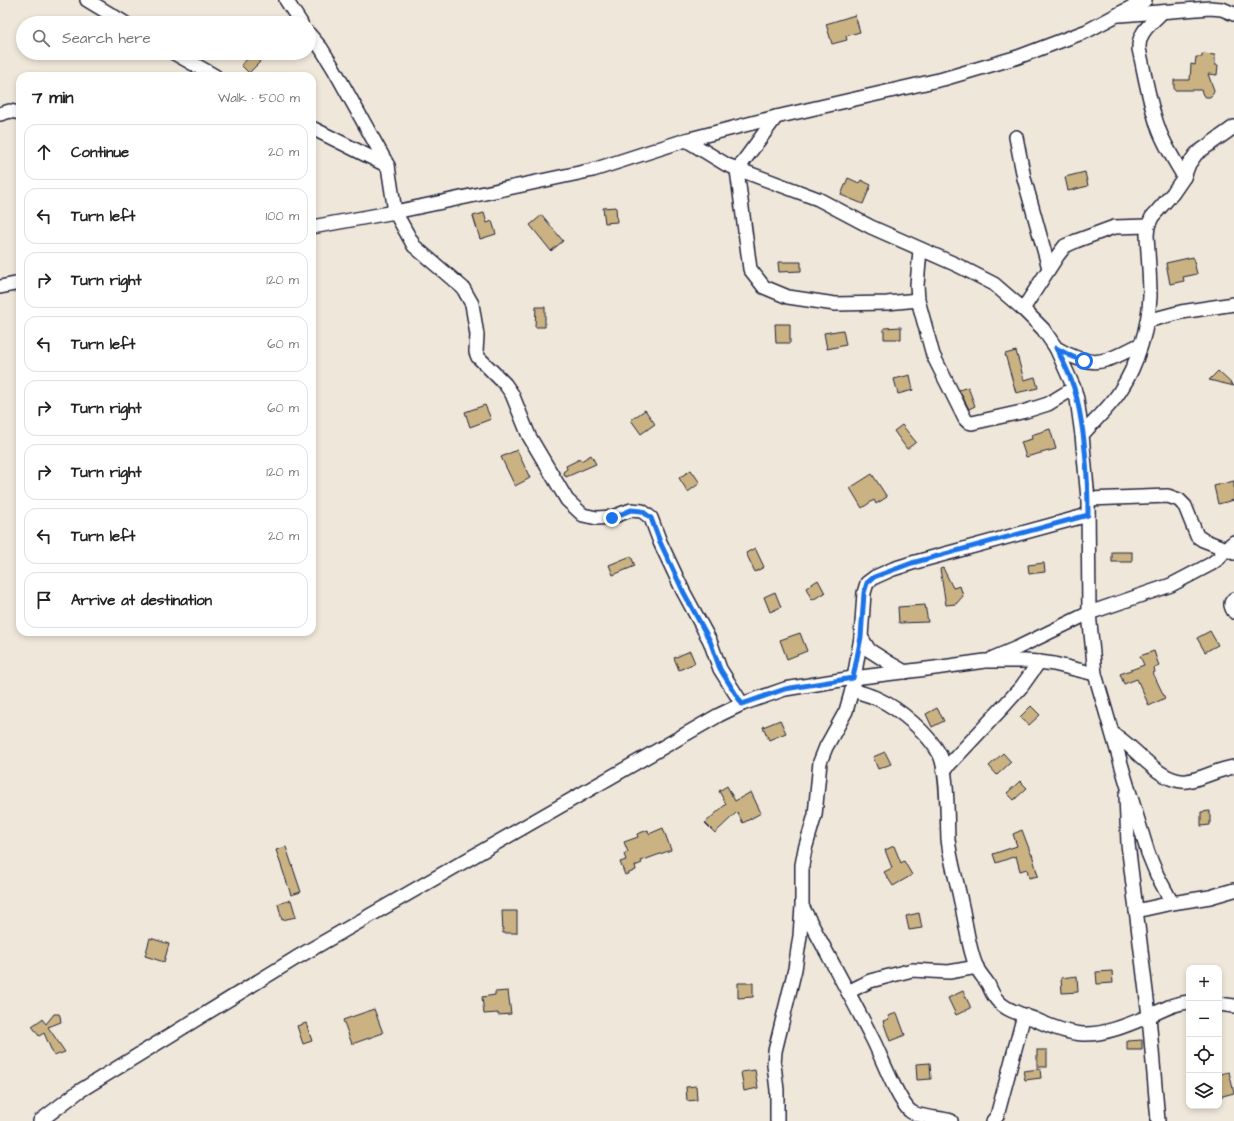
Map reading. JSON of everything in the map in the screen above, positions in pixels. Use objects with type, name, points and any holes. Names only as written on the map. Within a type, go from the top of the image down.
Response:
[{"type":"street","points":[[87,0],[113,16]]},
{"type":"street","points":[[286,0],[296,16]]},
{"type":"street","points":[[316,226],[395,212],[593,170],[686,140],[776,117],[943,79],[1018,57],[1087,31],[1146,0]]},
{"type":"street","points":[[1116,16],[1210,8],[1222,9],[1234,14]]},
{"type":"street","points":[[1162,12],[1141,35],[1139,49],[1157,127],[1164,143],[1184,177]]},
{"type":"street","points":[[316,42],[334,69],[388,166],[395,212],[414,246],[463,288],[466,293],[472,304],[477,335],[476,352],[478,358],[512,394],[529,436],[567,500],[583,515],[597,518],[612,518],[631,510],[642,511],[651,518],[660,542],[683,591],[710,641],[720,669],[742,704]]},
{"type":"street","points":[[186,60],[208,72]]},
{"type":"street","points":[[0,114],[10,111],[16,112]]},
{"type":"street","points":[[776,117],[737,170],[750,269],[764,287],[788,296],[835,304],[886,303],[918,300]]},
{"type":"street","points":[[1082,435],[1120,392],[1141,344],[1147,321],[1150,296],[1147,235],[1148,226],[1152,217],[1173,193],[1184,177],[1189,164],[1196,154],[1234,127]]},
{"type":"street","points":[[316,130],[388,166]]},
{"type":"street","points":[[1016,137],[1024,178],[1050,268]]},
{"type":"street","points":[[686,140],[737,170],[818,199],[870,227],[957,265],[994,284],[1024,309],[1043,329],[1056,348],[1074,388],[1082,435],[1088,498],[1089,614],[1095,674],[1148,853],[1157,875],[1172,903]]},
{"type":"street","points":[[1024,309],[1058,255],[1066,246],[1114,227],[1148,226]]},
{"type":"street","points":[[920,250],[917,285],[918,300],[933,355],[965,419],[968,422],[972,423],[1026,411],[1048,404],[1074,388]]},
{"type":"street","points":[[0,286],[16,284]]},
{"type":"street","points":[[1147,321],[1181,312],[1234,304]]},
{"type":"street","points":[[1056,348],[1084,361],[1102,362],[1116,357],[1141,344]]},
{"type":"street","points":[[1088,498],[1168,496],[1179,500],[1185,506],[1197,536],[1211,544],[1231,548]]},
{"type":"street","points":[[777,1121],[777,1090],[774,1065],[775,1051],[795,969],[800,936],[802,865],[817,804],[820,762],[826,747],[846,711],[853,684],[861,637],[864,593],[867,583],[874,577],[912,563],[1088,515]]},
{"type":"street","points":[[986,661],[1020,647],[1089,614],[1171,585],[1211,564],[1231,548]]},
{"type":"street","points":[[1234,599],[1231,602],[1231,606],[1234,612]]},
{"type":"street","points":[[861,637],[869,650],[905,672]]},
{"type":"street","points":[[40,1121],[78,1092],[296,958],[719,715],[742,704],[785,689],[853,684],[905,672],[986,661],[1025,660],[1054,664],[1095,674]]},
{"type":"street","points":[[944,770],[1022,686],[1039,662]]},
{"type":"street","points":[[853,684],[896,710],[915,725],[934,746],[940,756],[944,770],[950,850],[970,946],[976,967],[989,985],[993,996],[999,1002],[1005,1007],[1068,1032],[1084,1034],[1100,1033],[1123,1026],[1172,1005],[1186,1002]]},
{"type":"street","points":[[1113,734],[1129,744],[1164,776],[1175,780],[1186,781],[1222,769],[1234,767]]},
{"type":"street","points":[[1126,781],[1128,844],[1149,1016],[1158,1121]]},
{"type":"street","points":[[1136,910],[1210,897],[1234,890]]},
{"type":"street","points":[[802,906],[905,1104],[915,1114],[951,1121]]},
{"type":"street","points":[[848,992],[870,981],[912,970],[949,972],[976,967]]},
{"type":"street","points":[[1222,1004],[1234,1006]]},
{"type":"street","points":[[993,1121],[997,1116],[1024,1015]]},
{"type":"building","points":[[855,15],[860,32],[846,36],[847,40],[832,44],[826,24]]},
{"type":"building","points":[[1202,54],[1215,55],[1215,65],[1218,65],[1217,75],[1208,74],[1214,90],[1213,94],[1210,97],[1206,97],[1203,95],[1201,90],[1174,90],[1174,80],[1190,80],[1191,64],[1195,65],[1196,57],[1202,57]]},
{"type":"building","points":[[246,60],[258,60],[260,62],[250,72],[248,72],[241,65]]},
{"type":"building","points":[[1085,172],[1088,186],[1068,191],[1065,177]]},
{"type":"building","points":[[848,178],[859,183],[861,180],[871,185],[863,204],[841,195]]},
{"type":"building","points":[[616,207],[617,222],[605,223],[603,208]]},
{"type":"building","points":[[484,213],[487,223],[492,221],[496,234],[480,239],[473,216]]},
{"type":"building","points":[[542,215],[563,241],[551,251],[530,225]]},
{"type":"building","points":[[1193,257],[1197,274],[1183,277],[1184,281],[1170,284],[1166,263]]},
{"type":"building","points":[[778,262],[801,262],[801,271],[779,272]]},
{"type":"building","points":[[536,307],[545,307],[545,327],[535,327]]},
{"type":"building","points":[[775,324],[790,324],[790,343],[776,343]]},
{"type":"building","points":[[901,327],[901,339],[884,339],[884,328]]},
{"type":"building","points":[[843,330],[846,345],[827,349],[824,333]]},
{"type":"building","points":[[1016,351],[1024,380],[1035,377],[1038,388],[1016,393],[1005,354]]},
{"type":"building","points":[[1218,371],[1234,386],[1209,380]]},
{"type":"building","points":[[910,375],[913,390],[898,394],[894,379]]},
{"type":"building","points":[[968,387],[975,406],[969,409],[959,390]]},
{"type":"building","points":[[485,405],[491,419],[470,427],[465,412]]},
{"type":"building","points":[[645,410],[655,424],[641,434],[631,420]]},
{"type":"building","points":[[902,425],[916,442],[907,449],[894,431]]},
{"type":"building","points":[[1050,429],[1056,449],[1026,457],[1021,442],[1032,439],[1031,435]]},
{"type":"building","points":[[517,450],[530,478],[515,486],[501,457]]},
{"type":"building","points":[[591,455],[596,464],[566,477],[563,472],[567,469],[566,466],[580,459],[581,461]]},
{"type":"building","points":[[691,470],[700,483],[688,492],[679,478]]},
{"type":"building","points":[[872,474],[887,497],[876,504],[874,500],[862,508],[850,488]]},
{"type":"building","points":[[1234,481],[1234,500],[1218,504],[1214,486]]},
{"type":"building","points":[[755,548],[764,567],[755,572],[746,553]]},
{"type":"building","points":[[1112,552],[1132,552],[1132,562],[1112,562]]},
{"type":"building","points":[[631,556],[635,566],[613,575],[609,565]]},
{"type":"building","points":[[1044,563],[1045,572],[1029,574],[1028,565]]},
{"type":"building","points":[[943,568],[953,588],[960,586],[963,596],[956,604],[946,605],[940,569]]},
{"type":"building","points":[[818,580],[825,593],[812,600],[806,588]]},
{"type":"building","points":[[775,592],[781,607],[770,612],[764,597]]},
{"type":"building","points":[[925,605],[928,622],[899,623],[898,607]]},
{"type":"building","points":[[1210,631],[1218,645],[1205,652],[1197,638]]},
{"type":"building","points":[[800,633],[807,651],[787,659],[780,640]]},
{"type":"building","points":[[690,651],[695,663],[679,670],[674,658]]},
{"type":"building","points":[[1154,651],[1159,666],[1154,668],[1155,672],[1153,673],[1165,698],[1149,706],[1137,679],[1124,684],[1120,674],[1144,665],[1140,656]]},
{"type":"building","points":[[1031,706],[1040,715],[1029,725],[1020,717]]},
{"type":"building","points":[[937,708],[944,721],[932,727],[926,714]]},
{"type":"building","points":[[780,720],[786,733],[769,740],[763,727]]},
{"type":"building","points":[[885,752],[891,764],[878,769],[873,757]]},
{"type":"building","points":[[1003,753],[1011,762],[997,775],[989,766]]},
{"type":"building","points":[[1020,781],[1027,788],[1014,800],[1007,793]]},
{"type":"building","points":[[727,786],[735,801],[751,792],[761,813],[743,823],[737,812],[715,833],[705,823],[726,804],[719,791]]},
{"type":"building","points":[[1210,811],[1210,825],[1201,826],[1201,812]]},
{"type":"building","points":[[663,828],[671,850],[641,861],[642,863],[635,866],[636,870],[625,875],[620,862],[626,860],[624,854],[628,852],[624,842],[638,837],[637,834],[648,830],[649,834]]},
{"type":"building","points":[[1022,830],[1032,854],[1038,876],[1029,878],[1027,869],[1020,871],[1016,856],[996,863],[993,854],[1017,846],[1013,834]]},
{"type":"building","points":[[894,846],[901,863],[904,861],[912,875],[893,886],[884,872],[892,868],[885,850]]},
{"type":"building","points":[[286,847],[301,892],[291,895],[276,850]]},
{"type":"building","points":[[291,900],[296,917],[282,920],[278,904]]},
{"type":"building","points":[[502,911],[517,911],[517,933],[503,933]]},
{"type":"building","points":[[919,913],[922,928],[909,930],[906,916]]},
{"type":"building","points":[[150,938],[169,944],[164,962],[145,956]]},
{"type":"building","points":[[1112,971],[1113,983],[1097,984],[1096,972]]},
{"type":"building","points":[[1077,976],[1078,992],[1062,993],[1061,978]]},
{"type":"building","points":[[738,983],[753,983],[753,997],[738,998]]},
{"type":"building","points":[[508,991],[511,1014],[484,1014],[482,997],[495,995],[495,992]]},
{"type":"building","points":[[963,991],[971,1008],[956,1015],[948,998]]},
{"type":"building","points":[[374,1009],[383,1033],[352,1044],[343,1020]]},
{"type":"building","points":[[897,1013],[905,1035],[890,1041],[883,1021],[889,1019],[888,1016]]},
{"type":"building","points":[[54,1014],[59,1014],[61,1022],[48,1027],[65,1052],[54,1056],[44,1033],[39,1036],[32,1026],[42,1019],[46,1024]]},
{"type":"building","points":[[306,1023],[312,1041],[303,1044],[297,1026]]},
{"type":"building","points":[[1142,1040],[1142,1050],[1127,1050],[1127,1041]]},
{"type":"building","points":[[1037,1050],[1047,1050],[1047,1067],[1037,1067]]},
{"type":"building","points":[[930,1063],[931,1079],[917,1080],[916,1064]]},
{"type":"building","points":[[1040,1069],[1041,1078],[1025,1080],[1023,1071]]},
{"type":"building","points":[[755,1070],[758,1088],[744,1091],[741,1072]]},
{"type":"building","points":[[1229,1072],[1234,1093],[1222,1096],[1222,1073]]},
{"type":"building","points":[[696,1086],[697,1100],[687,1101],[686,1087]]},
{"type":"route","points":[[612,518],[631,510],[642,511],[651,518],[660,542],[683,591],[710,641],[720,669],[742,704],[785,689],[853,678],[861,637],[864,593],[867,583],[874,577],[892,569],[912,563],[1088,515],[1087,479],[1077,399],[1074,388],[1056,348],[1084,361]]}]
